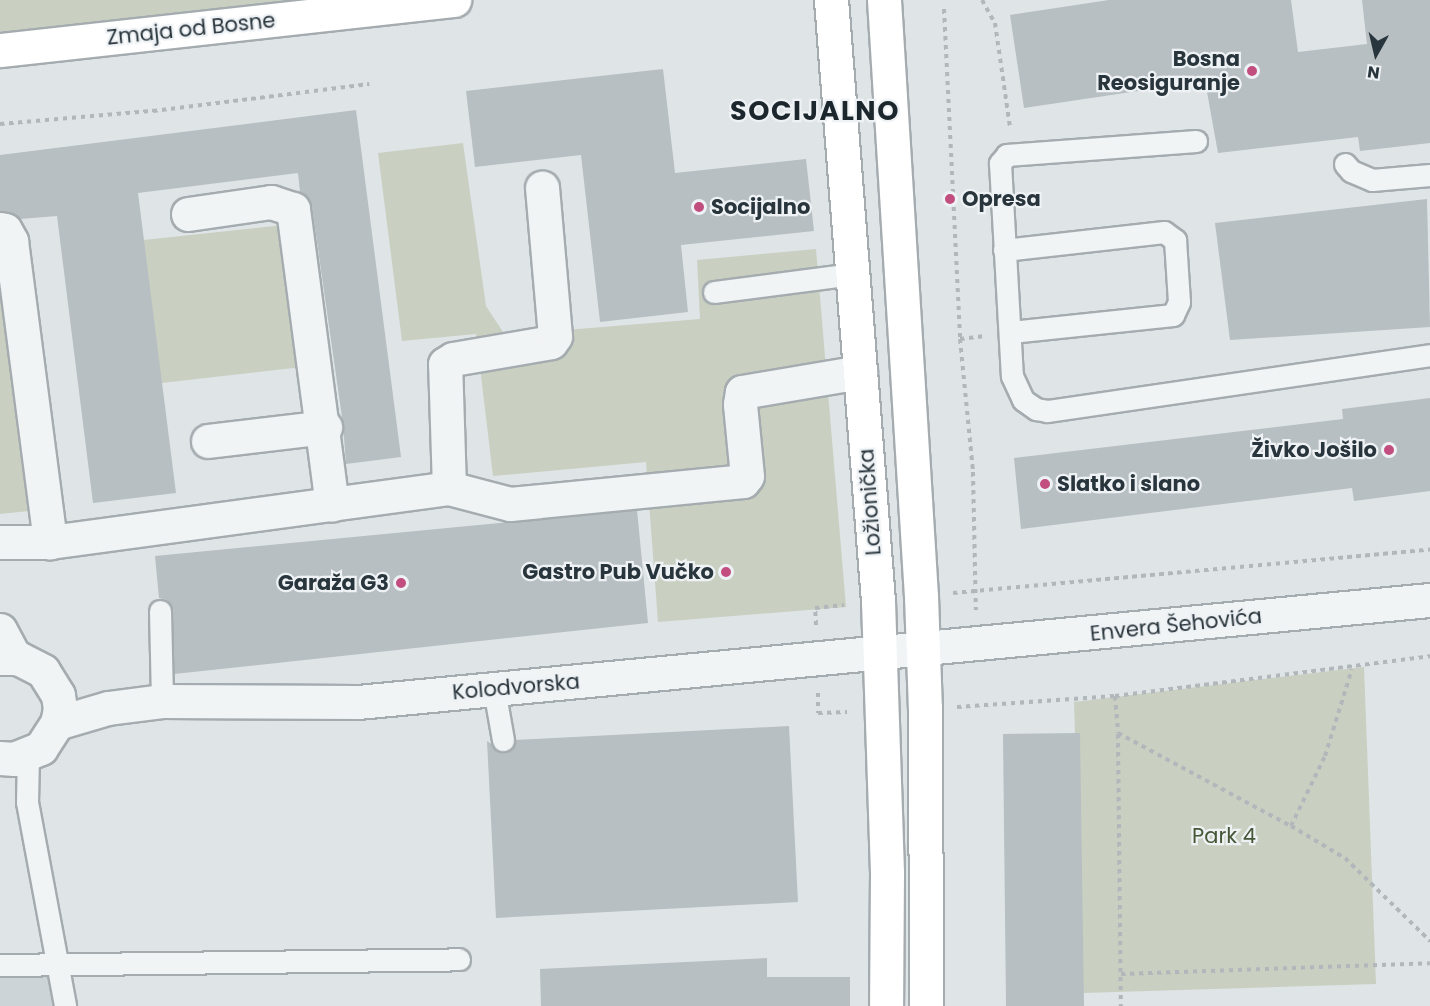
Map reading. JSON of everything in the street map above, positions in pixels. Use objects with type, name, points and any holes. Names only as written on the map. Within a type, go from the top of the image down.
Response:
[{"type":"street","name":"Zmaja od Bosne","points":[[0,50],[454,0]]},
{"type":"street","name":"Ložionička","points":[[831,0],[880,654],[887,873],[886,1006]]},
{"type":"street","points":[[884,0],[922,650],[926,1006]]},
{"type":"street","points":[[449,488],[445,364],[453,359],[551,342],[555,336],[542,188]]},
{"type":"street","points":[[188,214],[272,202],[293,209],[325,427],[332,504]]},
{"type":"street","points":[[0,229],[5,230],[11,241],[50,542]]},
{"type":"street","points":[[0,543],[50,542],[449,488],[510,504],[743,481],[747,476],[740,404],[742,392],[860,372]]},
{"type":"street","points":[[208,441],[325,427]]},
{"type":"street","name":"Envera Šehovića","points":[[922,650],[1430,600]]},
{"type":"street","points":[[5,649],[43,671],[55,689],[60,709],[51,737],[9,759]]},
{"type":"street","name":"Kolodvorska","points":[[57,723],[108,708],[162,701],[357,702],[922,650]]},
{"type":"street","name":"Kolodvorska","points":[[55,689],[108,708]]},
{"type":"lane","points":[[1196,141],[1007,155],[1000,163],[1015,388],[1023,400],[1036,409],[1047,411],[1430,355]]},
{"type":"lane","points":[[1345,164],[1351,171],[1372,180],[1430,175]]},
{"type":"lane","points":[[1004,250],[1164,232],[1174,240],[1179,302],[1173,315],[1011,332]]},
{"type":"lane","points":[[714,292],[852,274]]},
{"type":"lane","points":[[160,611],[162,701]]},
{"type":"lane","points":[[494,689],[503,740]]},
{"type":"lane","points":[[9,759],[27,802],[60,963],[65,1006]]},
{"type":"lane","points":[[0,965],[459,959]]},
{"type":"path","points":[[982,0],[995,23],[1012,116],[1007,155]]},
{"type":"path","points":[[944,9],[960,339],[973,472],[975,645]]},
{"type":"path","points":[[0,124],[153,111],[369,84]]},
{"type":"path","points":[[1291,826],[1325,756],[1352,669]]},
{"type":"path","points":[[1115,696],[1118,733],[1121,1006]]},
{"type":"path","points":[[1118,733],[1291,826],[1345,858],[1430,940]]},
{"type":"path","points":[[1121,974],[1430,963]]},
{"type":"shaded area","points":[[60,963],[64,1006],[0,1006],[0,965]]},
{"type":"green space","points":[[0,0],[308,0],[0,35]]},
{"type":"green space","points":[[463,143],[486,306],[505,335],[700,319],[697,260],[816,249],[846,607],[658,622],[646,462],[493,476],[476,334],[402,341],[378,153]]},
{"type":"green space","points":[[284,225],[302,367],[144,385],[125,242]]},
{"type":"green space","points":[[0,288],[29,511],[0,514]]},
{"type":"green space","name":"Park 4","points":[[1364,667],[1376,984],[1083,993],[1074,702]]},
{"type":"building","points":[[1109,0],[1291,0],[1298,52],[1367,44],[1362,0],[1430,0],[1430,143],[1360,151],[1358,137],[1218,153],[1205,81],[1024,108],[1010,15]]},
{"type":"building","name":"Socijalno","points":[[663,69],[675,173],[806,159],[814,231],[681,245],[688,312],[600,322],[581,155],[475,167],[466,91]]},
{"type":"building","points":[[356,110],[401,457],[346,464],[343,424],[312,207],[300,192],[298,173],[138,193],[176,493],[93,503],[57,216],[20,219],[0,211],[0,155]]},
{"type":"building","points":[[1427,199],[1430,327],[1230,340],[1215,223]]},
{"type":"building","points":[[1430,398],[1430,491],[1354,501],[1352,488],[1021,529],[1014,458],[1343,419],[1342,409]]},
{"type":"building","name":"Garaža G3","points":[[637,510],[648,623],[174,674],[173,610],[167,600],[159,598],[155,556]]},
{"type":"building","points":[[789,726],[798,902],[496,918],[487,741],[505,753],[512,749],[515,740]]},
{"type":"building","points":[[1080,733],[1084,1006],[1006,1006],[1003,734]]},
{"type":"building","points":[[767,958],[767,977],[850,977],[850,1006],[541,1006],[540,969]]},
{"type":"place","name":"Bosna Reosiguranje","points":[[1252,71]]},
{"type":"place","name":"Opresa","points":[[950,199]]},
{"type":"place","name":"Socijalno","points":[[699,207]]},
{"type":"place","name":"Živko Jošilo","points":[[1389,450]]},
{"type":"place","name":"Slatko i slano","points":[[1045,484]]},
{"type":"place","name":"Gastro Pub Vučko","points":[[726,572]]},
{"type":"place","name":"Garaža G3","points":[[401,583]]},
{"type":"district","name":"SOCIJALNO","points":[[815,111]]}]
